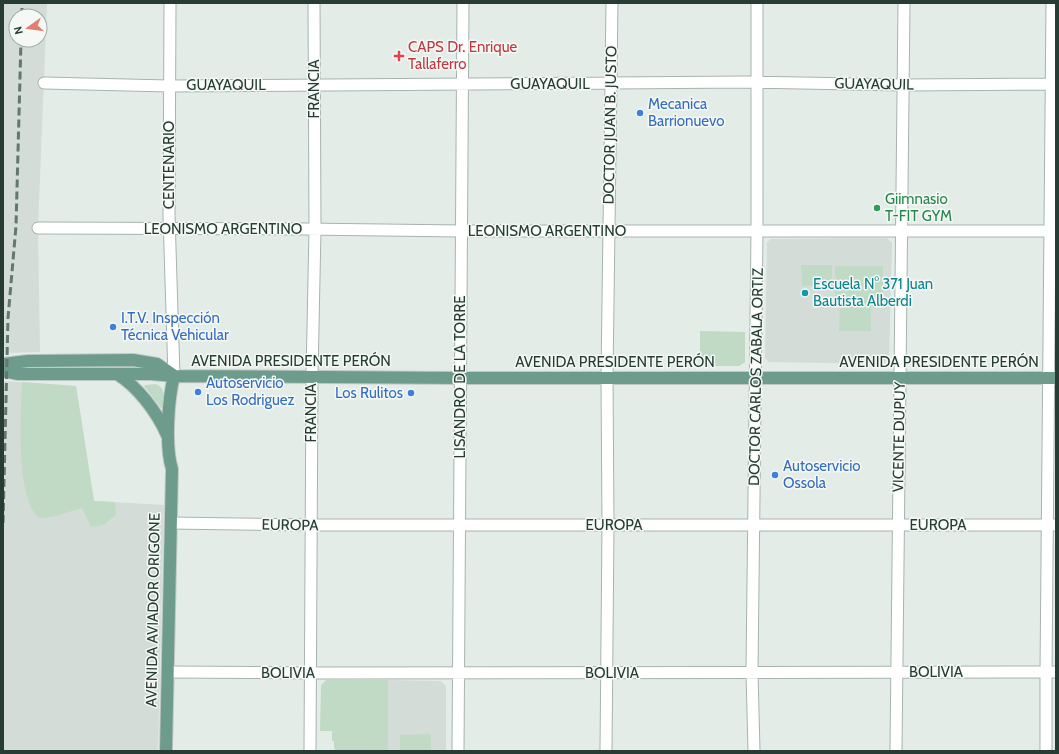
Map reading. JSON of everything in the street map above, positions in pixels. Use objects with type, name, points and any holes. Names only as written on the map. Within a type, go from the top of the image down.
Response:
[{"type":"main road","name":"AVENIDA PRESIDENTE PERÓN","points":[[3,364],[28,361],[133,360],[157,364],[174,376]]},
{"type":"main road","name":"AVENIDA PRESIDENTE PERÓN","points":[[3,371],[18,374],[151,374],[174,376],[460,378],[1052,378]]},
{"type":"main road","points":[[117,374],[127,380],[135,388],[159,418],[168,438]]},
{"type":"main road","name":"AVENIDA AVIADOR ORIGONE","points":[[172,469],[169,461],[168,438],[170,392],[174,376]]},
{"type":"main road","name":"AVENIDA AVIADOR ORIGONE","points":[[166,751],[172,469],[176,459],[177,436],[177,392],[174,376]]},
{"type":"street","name":"CENTENARIO","points":[[170,3],[170,229],[174,376]]},
{"type":"street","name":"FRANCIA","points":[[310,751],[312,376],[315,229],[314,3]]},
{"type":"street","name":"LISANDRO DE LA TORRE","points":[[458,751],[463,3]]},
{"type":"street","name":"DOCTOR JUAN B. JUSTO","points":[[606,751],[608,231],[612,84],[612,3]]},
{"type":"street","name":"DOCTOR CARLOS ZABALA ORTIZ","points":[[754,751],[752,672],[756,377],[757,3]]},
{"type":"street","name":"VICENTE DUPUY","points":[[896,751],[904,3]]},
{"type":"street","points":[[1046,751],[1051,672],[1054,84],[1052,3]]},
{"type":"street","name":"GUAYAQUIL","points":[[44,83],[170,86],[756,83],[1054,84]]},
{"type":"street","name":"LEONISMO ARGENTINO","points":[[38,228],[462,231],[1053,231]]},
{"type":"street","name":"EUROPA","points":[[171,523],[311,525],[1052,525]]},
{"type":"street","name":"BOLIVIA","points":[[168,672],[1051,672]]},
{"type":"shaded area","points":[[3,3],[47,3],[47,8],[8,8],[8,48],[45,48],[38,228],[40,352],[3,353]]},
{"type":"shaded area","points":[[887,238],[892,243],[889,359],[883,364],[769,362],[765,358],[767,242],[771,239]]},
{"type":"shaded area","points":[[3,381],[76,386],[94,501],[164,505],[158,751],[3,751]]},
{"type":"shaded area","points":[[388,680],[441,681],[446,686],[446,751],[388,751]]},
{"type":"green space","points":[[801,265],[832,265],[832,285],[802,286]]},
{"type":"green space","points":[[835,266],[883,266],[883,298],[871,298],[871,331],[839,331],[840,298],[835,298]]},
{"type":"green space","points":[[700,331],[745,332],[745,362],[739,366],[700,366]]},
{"type":"green space","points":[[27,367],[143,367],[143,370],[27,370]]},
{"type":"green space","points":[[22,382],[76,386],[94,501],[115,502],[116,515],[103,525],[91,527],[82,508],[52,517],[39,518],[31,507],[26,492],[21,454]]},
{"type":"green space","points":[[156,384],[161,388],[164,394],[163,408],[161,408],[144,386]]},
{"type":"green space","points":[[326,680],[388,680],[388,751],[335,751],[334,741],[332,741],[332,731],[320,731],[321,685]]},
{"type":"green space","points":[[431,734],[431,751],[400,751],[400,735]]},
{"type":"railway","points":[[22,3],[22,8]]},
{"type":"railway","points":[[3,523],[8,318],[16,226],[21,48]]},
{"type":"place","name":"CAPS Dr. Enrique Tallaferro","points":[[399,56]]},
{"type":"place","name":"Mecanica Barrionuevo","points":[[640,113]]},
{"type":"place","name":"Giimnasio T-FIT GYM","points":[[877,208]]},
{"type":"place","name":"Escuela N° 371 Juan Bautista Alberdi","points":[[805,293]]},
{"type":"place","name":"I.T.V. Inspección Técnica Vehicular","points":[[113,327]]},
{"type":"place","name":"Autoservicio Los Rodriguez","points":[[198,392]]},
{"type":"place","name":"Los Rulitos","points":[[411,393]]},
{"type":"place","name":"Autoservicio Ossola","points":[[775,475]]}]
